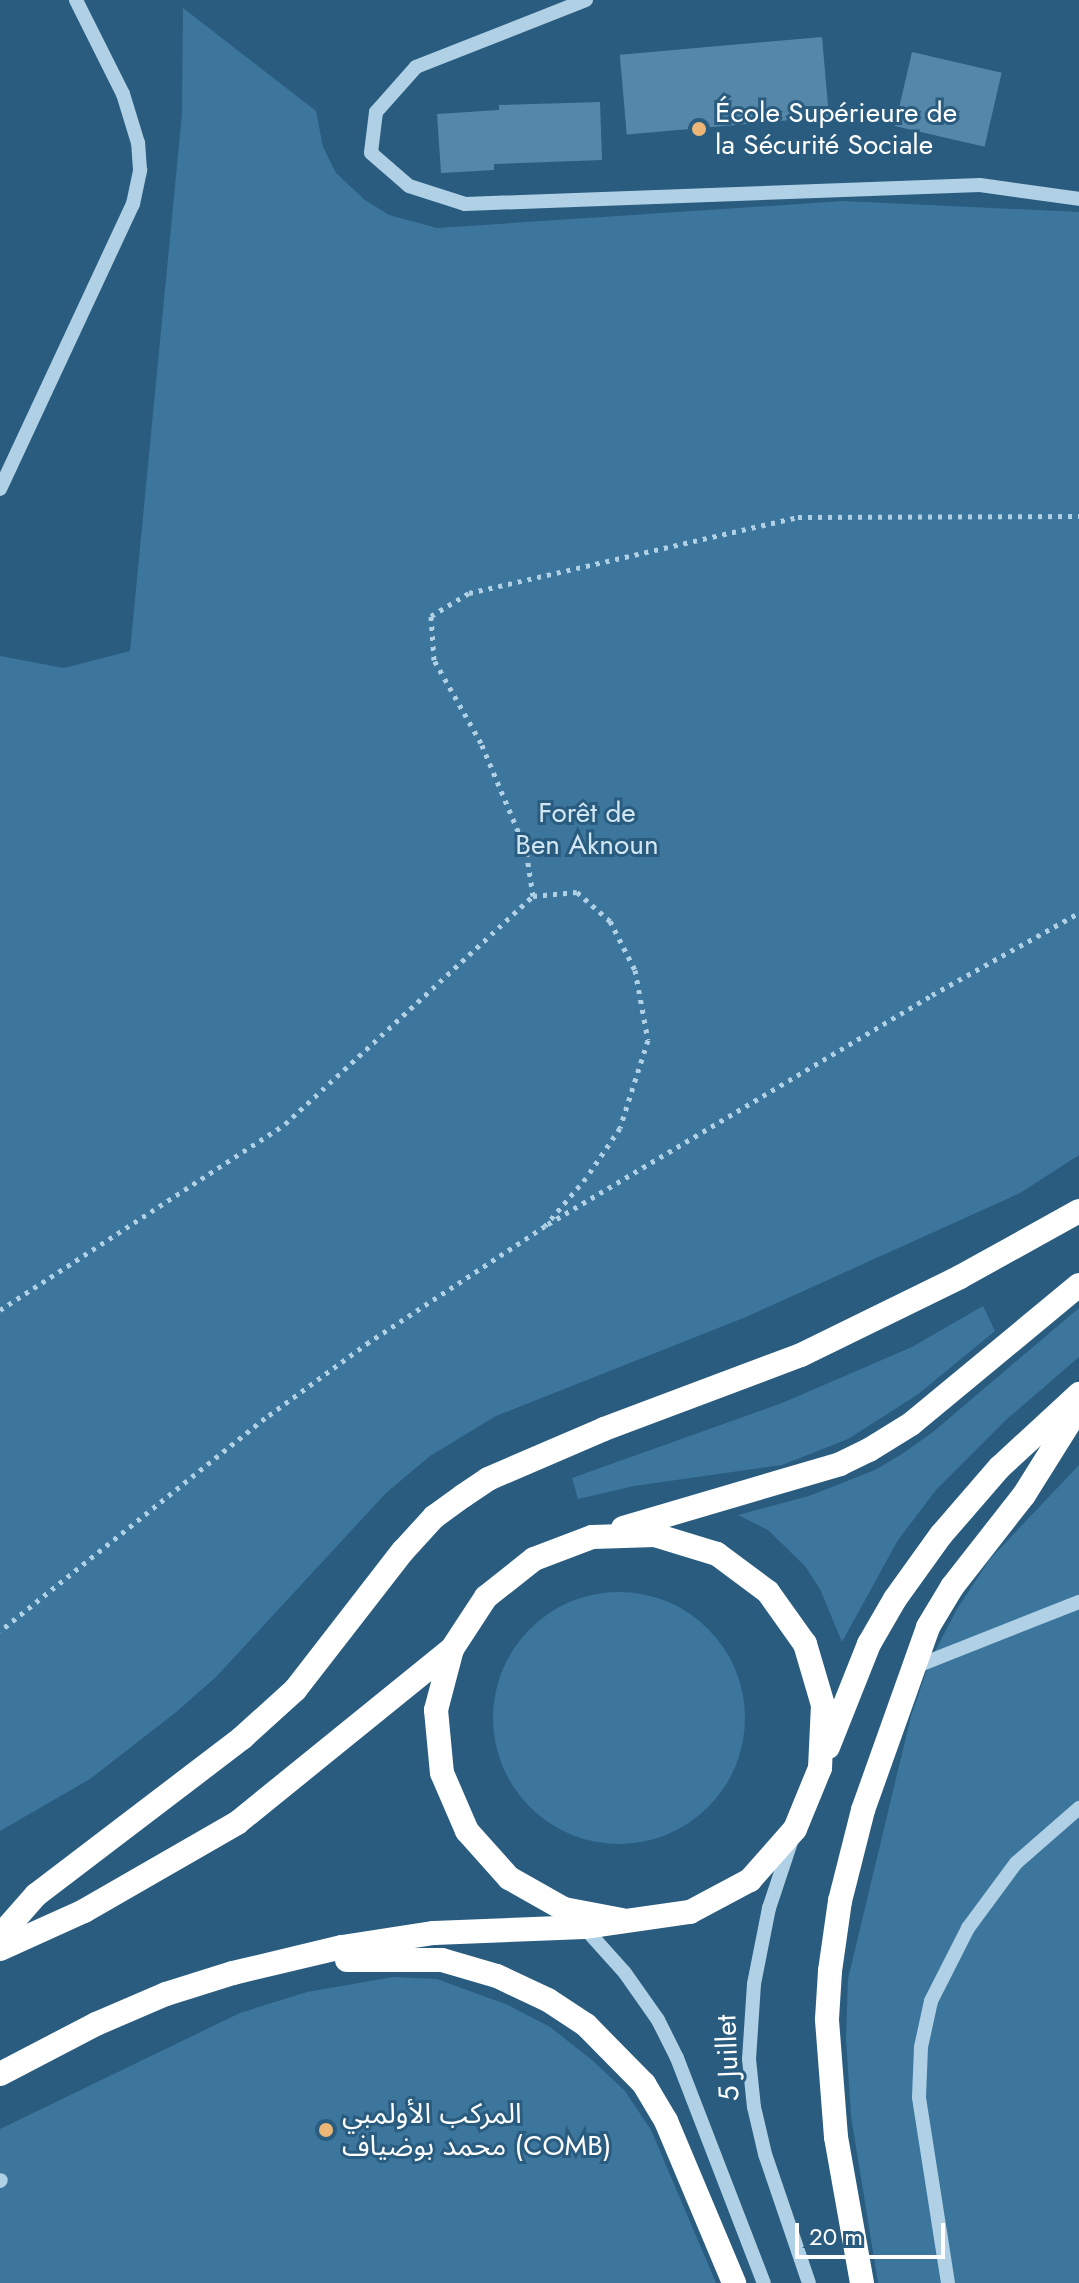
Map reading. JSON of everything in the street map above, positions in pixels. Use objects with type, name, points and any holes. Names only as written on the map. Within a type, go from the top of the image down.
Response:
[{"type":"highway","points":[[0,1936],[36,1895],[242,1738],[295,1690],[403,1551],[434,1517],[488,1479],[591,1434],[801,1355],[960,1277],[1079,1211]]},
{"type":"highway","points":[[0,1949],[84,1911],[237,1823],[452,1649],[486,1597],[534,1559],[592,1537],[840,1464],[869,1450],[911,1424],[1079,1285]]},
{"type":"highway","points":[[0,2074],[110,2018],[166,1994],[233,1973],[342,1947],[434,1933],[584,1927],[690,1912],[750,1880],[795,1829],[869,1644],[895,1599],[941,1535],[1000,1467],[1079,1394]]},
{"type":"highway","points":[[862,2283],[835,2123],[827,2019],[840,1901],[863,1810],[928,1627],[952,1587],[1024,1495],[1079,1407]]},
{"type":"highway","points":[[592,1537],[655,1535],[717,1554],[768,1592],[805,1644],[823,1705],[820,1768]]},
{"type":"highway","points":[[452,1649],[436,1710],[442,1773],[467,1831],[509,1878],[564,1909],[622,1920]]},
{"type":"highway","points":[[233,1973],[395,1957],[442,1960],[497,1976],[548,2000],[586,2025],[644,2084],[666,2121],[734,2283]]},
{"type":"lane","points":[[0,489],[133,204],[140,170],[138,143],[123,94],[76,0]]},
{"type":"lane","points":[[586,0],[416,67],[376,112],[371,153],[409,186],[465,204],[980,185],[1079,199]]},
{"type":"lane","points":[[911,1669],[1079,1602]]},
{"type":"lane","points":[[948,2283],[919,2097],[921,2047],[931,2001],[968,1928],[1016,1863],[1079,1808]]},
{"type":"lane","name":"5 Juillet","points":[[795,1829],[769,1908],[757,1969],[749,2059],[754,2107],[765,2154],[809,2283]]},
{"type":"lane","name":"5 Juillet","points":[[564,1909],[625,1973],[658,2020],[677,2058],[764,2283]]},
{"type":"path","points":[[533,896],[526,850],[515,823],[481,743],[434,660],[431,616],[469,593],[798,517],[1079,516]]},
{"type":"path","points":[[0,1310],[285,1124],[533,896],[577,892],[610,921],[635,970],[648,1040],[620,1128],[586,1178],[545,1226]]},
{"type":"path","points":[[0,1631],[265,1418],[369,1342],[545,1226],[932,995],[1079,913]]},
{"type":"green space","name":"Forêt de Ben Aknoun","points":[[183,8],[316,111],[323,147],[336,173],[365,200],[389,215],[437,228],[844,201],[1079,212],[1079,1155],[1020,1193],[746,1317],[496,1416],[430,1456],[386,1493],[216,1677],[175,1713],[90,1779],[0,1831],[0,656],[64,668],[130,651],[182,114]]},
{"type":"green space","points":[[983,1306],[995,1331],[917,1395],[848,1439],[782,1465],[634,1486],[578,1499],[572,1478],[782,1403],[912,1347]]},
{"type":"green space","points":[[1079,1308],[1079,1357],[1008,1418],[936,1490],[898,1540],[842,1642],[820,1589],[805,1566],[768,1530],[738,1515],[809,1496],[875,1470],[902,1454],[933,1432]]},
{"type":"green space","points":[[1079,1465],[1079,2283],[878,2283],[851,2116],[846,2039],[848,1979],[911,1716],[930,1661],[957,1609],[990,1559]]},
{"type":"green space","points":[[619,1592],[667,1602],[708,1629],[735,1670],[745,1718],[735,1766],[708,1807],[667,1834],[619,1844],[571,1834],[530,1807],[503,1766],[493,1718],[503,1670],[530,1629],[571,1602]]},
{"type":"green space","name":"المركب الأولمبي محمد بوضياف (COMB)","points":[[393,1977],[437,1979],[508,2005],[550,2027],[625,2091],[651,2130],[716,2283],[0,2283],[0,2129],[240,2013],[307,1992]]},
{"type":"building","points":[[822,37],[829,117],[627,134],[620,55]]},
{"type":"building","points":[[912,52],[1002,73],[985,147],[895,126]]},
{"type":"building","points":[[600,102],[602,160],[494,164],[494,170],[441,173],[437,114],[499,110],[499,105]]},
{"type":"place","name":"École Supérieure de la Sécurité Sociale","points":[[699,129]]},
{"type":"place","name":"المركب الأولمبي محمد بوضياف (COMB)","points":[[326,2130]]}]
